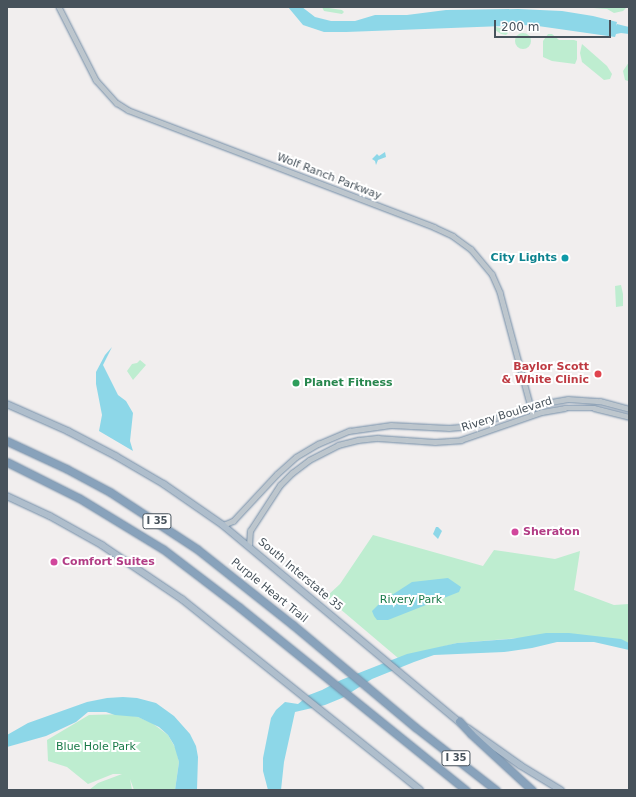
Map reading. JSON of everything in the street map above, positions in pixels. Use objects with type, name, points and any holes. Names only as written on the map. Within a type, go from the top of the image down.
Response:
[{"type":"highway","name":"Purple Heart Trail","points":[[7,440],[67,468],[141,511],[212,560],[293,625],[415,727],[496,790]]},
{"type":"highway","name":"I 35","points":[[7,462],[79,498],[143,536],[197,573],[466,790]]},
{"type":"highway","points":[[457,719],[471,734],[532,790]]},
{"type":"main road","name":"South Interstate 35","points":[[7,404],[68,431],[116,456],[164,484],[223,525],[457,719],[520,765],[561,790]]},
{"type":"main road","points":[[7,496],[71,527],[120,556],[182,599],[420,790]]},
{"type":"street","name":"Wolf Ranch Parkway","points":[[59,7],[96,80],[117,103],[128,110],[434,227],[454,236],[471,249],[492,274],[500,292],[533,415]]},
{"type":"street","name":"Rivery Boulevard","points":[[223,525],[233,520],[286,465],[304,452],[348,431],[380,426],[404,425],[449,428],[471,426],[531,407],[559,400],[582,399],[600,401],[629,409]]},
{"type":"street","name":"Rivery Boulevard","points":[[249,545],[250,532],[280,485],[302,465],[329,448],[352,441],[371,438],[435,442],[452,441],[483,433],[551,410],[580,407],[607,410],[629,417]]},
{"type":"green space","points":[[322,7],[342,10],[344,12],[342,14],[324,11]]},
{"type":"green space","points":[[580,7],[626,8],[623,11],[614,13],[607,9]]},
{"type":"green space","points":[[496,27],[507,30],[508,33],[506,35],[501,34],[495,30]]},
{"type":"green space","points":[[523,33],[530,38],[531,41],[526,48],[523,49],[516,44],[515,41],[520,34]]},
{"type":"green space","points":[[548,34],[552,34],[559,40],[577,41],[577,59],[575,64],[552,61],[543,57],[543,41]]},
{"type":"green space","points":[[582,44],[607,66],[612,74],[610,79],[604,80],[582,62],[580,53]]},
{"type":"green space","points":[[629,62],[628,81],[625,80],[623,71]]},
{"type":"green space","points":[[621,285],[623,306],[616,307],[615,286]]},
{"type":"green space","points":[[140,360],[146,365],[133,380],[127,371],[132,364],[137,363]]},
{"type":"green space","name":"Rivery Park","points":[[373,535],[483,566],[494,550],[555,559],[580,551],[574,590],[614,605],[629,604],[629,643],[601,637],[519,638],[457,643],[398,658],[326,597],[340,584]]},
{"type":"green space","name":"Blue Hole Park","points":[[124,714],[138,717],[152,723],[168,735],[176,749],[179,762],[175,790],[134,790],[130,779],[132,790],[89,790],[98,783],[122,774],[113,774],[88,784],[67,767],[48,761],[47,740],[89,715]]},
{"type":"water","points":[[288,7],[302,7],[315,17],[331,21],[355,21],[375,15],[407,15],[446,10],[518,9],[562,11],[617,22],[616,26],[617,24],[629,27],[629,34],[616,34],[615,37],[531,25],[324,32],[303,25]]},
{"type":"water","points":[[385,152],[386,157],[378,160],[376,165],[375,161],[372,159],[377,154],[379,156]]},
{"type":"water","points":[[112,347],[103,365],[118,395],[126,401],[133,413],[130,441],[133,451],[99,431],[102,415],[96,384],[96,372],[105,355]]},
{"type":"water","points":[[436,527],[442,531],[438,539],[433,534]]},
{"type":"water","points":[[448,578],[461,587],[459,592],[388,620],[377,620],[374,616],[372,611],[381,602],[412,582]]},
{"type":"water","points":[[546,633],[569,633],[621,639],[629,643],[629,650],[594,642],[557,642],[532,648],[504,652],[434,655],[414,662],[372,679],[342,698],[325,705],[295,712],[284,762],[281,790],[268,790],[263,771],[263,758],[271,718],[276,710],[285,702],[298,704],[309,695],[341,680],[407,654],[457,643],[511,639]]},
{"type":"water","points":[[107,698],[137,698],[156,703],[174,716],[190,734],[196,746],[198,757],[197,790],[175,790],[179,762],[174,745],[168,735],[159,727],[138,717],[115,715],[106,712],[88,712],[76,722],[46,736],[7,747],[7,735],[28,723],[87,702]]},
{"type":"place","name":"City Lights","points":[[565,258]]},
{"type":"place","name":"Baylor Scott & White Clinic","points":[[598,374]]},
{"type":"place","name":"Planet Fitness","points":[[296,383]]},
{"type":"place","name":"Sheraton","points":[[515,532]]},
{"type":"place","name":"Comfort Suites","points":[[54,562]]}]
